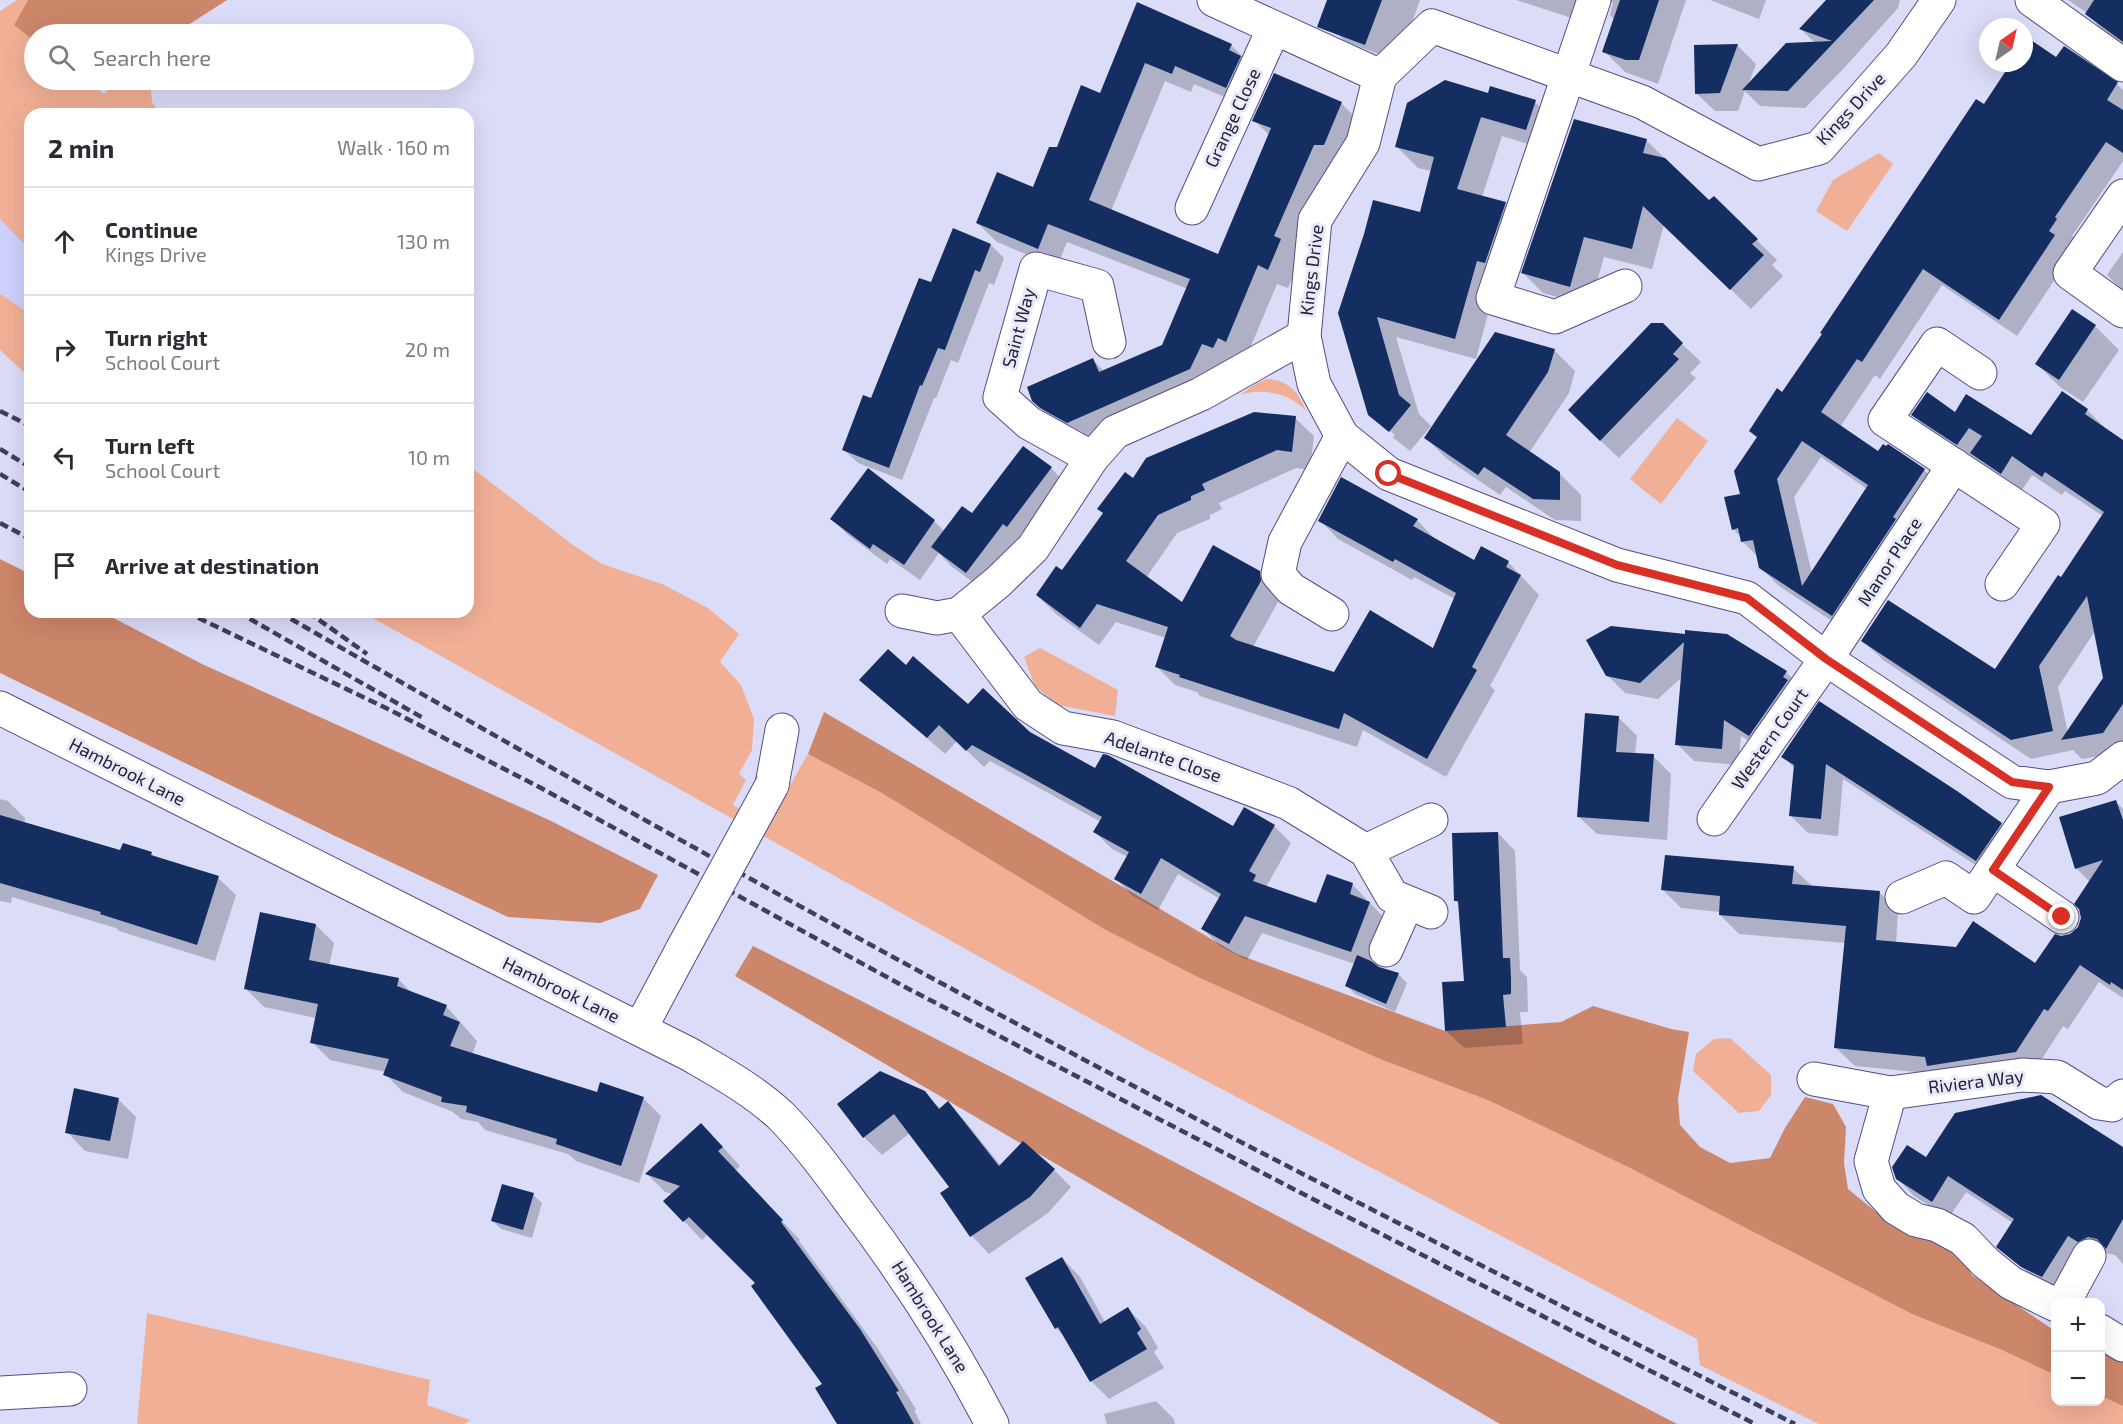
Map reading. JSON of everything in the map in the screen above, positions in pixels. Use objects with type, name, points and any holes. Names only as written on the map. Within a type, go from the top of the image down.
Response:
[{"type":"street","points":[[1214,0],[1260,15],[1380,76]]},
{"type":"street","points":[[1594,0],[1493,298],[1556,317],[1625,286]]},
{"type":"street","name":"Kings Drive","points":[[1939,0],[1901,55],[1819,148],[1758,164],[1642,102],[1569,76],[1436,13],[1380,76],[1363,143],[1315,220],[1304,336],[1314,384],[1342,436],[1389,474],[1617,565],[1747,598],[1826,659],[2012,782],[2049,787],[2097,778],[2123,758]]},
{"type":"street","points":[[2032,0],[2123,65]]},
{"type":"street","name":"Grange Close","points":[[1191,208],[1260,15]]},
{"type":"street","points":[[2123,196],[2070,273],[2123,310]]},
{"type":"street","name":"Saint Way","points":[[1092,458],[1029,423],[1000,397],[1036,268],[1097,286],[1109,342]]},
{"type":"street","points":[[902,611],[937,618],[959,614],[998,582],[1033,548],[1092,458],[1115,432],[1201,394],[1304,336]]},
{"type":"street","points":[[1980,373],[1937,344],[1885,420],[2043,524],[2002,584]]},
{"type":"street","points":[[1332,614],[1291,589],[1278,574],[1285,542],[1342,436]]},
{"type":"street","name":"Manor Place","points":[[1826,659],[1954,465]]},
{"type":"street","name":"Adelante Close","points":[[959,614],[1028,705],[1063,728],[1113,737],[1288,803],[1366,851],[1392,896],[1419,907],[1386,950]]},
{"type":"street","name":"Western Court","points":[[1714,819],[1826,659]]},
{"type":"street","name":"Hambrook Lane","points":[[0,708],[640,1029],[735,1081],[779,1115],[829,1173],[888,1251],[963,1367],[992,1424]]},
{"type":"street","points":[[640,1029],[772,785],[782,730]]},
{"type":"street","points":[[1902,897],[1946,878],[1974,897],[2049,787]]},
{"type":"street","points":[[1366,851],[1431,820]]},
{"type":"street","points":[[1993,870],[2062,917]]},
{"type":"street","name":"Riviera Way","points":[[1814,1079],[1890,1093],[2022,1075],[2057,1077],[2099,1103],[2112,1104],[2123,1096]]},
{"type":"street","points":[[1890,1093],[1871,1161],[1879,1189],[1896,1208],[1916,1220],[1937,1225],[1963,1239],[1985,1262],[2012,1283],[2051,1303]]},
{"type":"street","points":[[2066,1298],[2089,1256]]},
{"type":"street","points":[[2105,1334],[2123,1345]]},
{"type":"street","points":[[0,1393],[70,1389]]},
{"type":"shaded area","points":[[17,0],[28,0],[14,25],[24,33],[24,90],[99,90],[104,94],[108,90],[151,90],[152,102],[156,108],[24,108],[24,244],[0,219],[0,11]]},
{"type":"shaded area","points":[[28,0],[227,0],[190,24],[24,24],[24,33],[14,25]]},
{"type":"shaded area","points":[[1879,153],[1893,164],[1847,231],[1816,211],[1833,180]]},
{"type":"shaded area","points":[[0,219],[24,244],[24,310],[0,294]]},
{"type":"shaded area","points":[[0,294],[24,310],[24,372],[0,350]]},
{"type":"shaded area","points":[[1267,379],[1281,382],[1292,388],[1306,411],[1292,400],[1275,393],[1257,392],[1240,395]]},
{"type":"shaded area","points":[[1677,418],[1708,441],[1661,504],[1630,479]]},
{"type":"shaded area","points":[[474,470],[573,545],[602,564],[662,584],[708,608],[739,634],[720,662],[741,685],[754,719],[752,750],[739,774],[746,780],[733,805],[767,825],[808,754],[880,792],[1104,929],[1380,1059],[1490,1101],[1630,1168],[1912,1314],[2002,1350],[2051,1373],[2051,1406],[2105,1406],[2105,1398],[2123,1406],[2123,1424],[1819,1424],[1700,1365],[1697,1339],[1136,1044],[373,618],[474,618]]},
{"type":"shaded area","points":[[0,559],[24,571],[24,618],[114,618],[204,665],[549,820],[658,875],[640,909],[600,923],[508,917],[333,835],[0,673]]},
{"type":"shaded area","points":[[1040,648],[1118,690],[1115,716],[1058,705],[1035,686],[1024,657]]},
{"type":"shaded area","points":[[824,712],[1237,954],[1445,1031],[1561,1022],[1593,1006],[1671,1029],[1689,1032],[1678,1099],[1680,1125],[1700,1147],[1730,1163],[1770,1158],[1785,1128],[1805,1097],[1833,1104],[1846,1127],[1844,1163],[1848,1189],[1886,1220],[1960,1255],[1972,1275],[2051,1328],[2051,1373],[2002,1350],[1912,1314],[1630,1168],[1490,1101],[1380,1059],[1198,977],[1104,929],[880,792],[808,754]]},
{"type":"shaded area","points":[[753,946],[1011,1077],[1677,1424],[1500,1424],[735,976]]},
{"type":"shaded area","points":[[1730,1038],[1771,1075],[1771,1095],[1759,1111],[1739,1113],[1693,1071],[1696,1054],[1714,1039]]},
{"type":"shaded area","points":[[147,1313],[430,1380],[427,1405],[470,1420],[464,1424],[137,1424]]},
{"type":"shaded area","points":[[2105,1354],[2123,1359],[2123,1406],[2105,1398]]},
{"type":"building","points":[[1327,0],[1382,0],[1365,45],[1317,27]]},
{"type":"building","points":[[1620,0],[1659,0],[1639,60],[1626,60],[1602,52]]},
{"type":"building","points":[[1826,0],[1874,0],[1788,91],[1742,90],[1786,43],[1832,41],[1799,29]]},
{"type":"building","points":[[2094,0],[2123,0],[2123,42],[2085,14]]},
{"type":"building","points":[[1137,2],[1232,44],[1229,50],[1241,56],[1226,88],[1175,66],[1172,74],[1145,63],[1089,200],[1218,254],[1271,128],[1252,121],[1274,73],[1342,102],[1324,145],[1314,145],[1274,236],[1281,239],[1268,270],[1258,265],[1226,342],[1218,338],[1213,348],[1202,344],[1190,369],[1067,423],[1032,401],[1027,387],[1093,358],[1099,372],[1162,345],[1190,279],[1048,224],[1038,249],[976,223],[997,172],[1033,187],[1049,147],[1057,147],[1081,85],[1100,93]]},
{"type":"building","points":[[2033,41],[2056,57],[2064,46],[2118,82],[2107,100],[2123,110],[2123,153],[2106,142],[2055,217],[2057,219],[2049,231],[2055,235],[1999,320],[1923,269],[1862,362],[1857,359],[1821,412],[1878,451],[1883,444],[1886,446],[1888,444],[1925,469],[1893,517],[1896,519],[1832,616],[1759,568],[1753,540],[1741,542],[1738,528],[1732,530],[1724,497],[1740,494],[1734,471],[1757,437],[1749,431],[1777,388],[1782,392],[1822,334],[1820,333],[1976,99],[1984,104],[2005,72],[2033,72]],"holes":[[[1802,441],[1868,485],[1802,586],[1777,479]]]},
{"type":"building","points":[[1738,44],[1720,93],[1695,94],[1694,45]]},
{"type":"building","points":[[1445,80],[1488,93],[1490,86],[1536,100],[1526,130],[1481,117],[1457,189],[1506,202],[1485,263],[1477,261],[1455,339],[1377,317],[1399,395],[1411,405],[1389,432],[1368,415],[1338,313],[1373,200],[1420,212],[1434,157],[1395,147],[1407,103]]},
{"type":"building","points":[[1574,119],[1647,139],[1643,153],[1665,158],[1709,200],[1714,196],[1758,239],[1752,244],[1764,255],[1730,290],[1643,206],[1632,249],[1584,237],[1570,287],[1521,273]]},
{"type":"building","points":[[953,228],[991,244],[980,272],[975,270],[945,350],[938,348],[922,386],[920,385],[889,468],[842,450],[863,395],[871,398],[919,278],[931,282]]},
{"type":"building","points":[[2072,309],[2096,325],[2059,380],[2035,364]]},
{"type":"building","points":[[1651,323],[1663,323],[1683,343],[1673,354],[1679,359],[1600,441],[1568,410]]},
{"type":"building","points":[[1495,332],[1555,349],[1548,372],[1506,435],[1560,472],[1560,500],[1533,499],[1484,467],[1478,475],[1424,438]]},
{"type":"building","points":[[2062,391],[2088,409],[2085,414],[2123,440],[2123,704],[2103,733],[2061,740],[2103,678],[2087,596],[2039,666],[2053,731],[2011,740],[1861,641],[1888,600],[1995,669],[2058,575],[2061,577],[2104,512],[2045,472],[2042,477],[2012,456],[2001,474],[1970,453],[1982,436],[1969,428],[1957,445],[1911,415],[1927,392],[1955,412],[1966,394],[2031,435]]},
{"type":"building","points":[[1254,412],[1296,416],[1292,452],[1277,450],[1202,484],[1205,490],[1191,496],[1191,500],[1158,515],[1126,561],[1182,602],[1213,545],[1260,571],[1261,581],[1230,636],[1236,640],[1334,672],[1370,610],[1433,648],[1456,593],[1395,559],[1393,562],[1318,521],[1341,477],[1418,519],[1413,526],[1474,560],[1481,546],[1509,561],[1506,567],[1521,575],[1472,667],[1477,670],[1427,759],[1344,713],[1339,729],[1179,677],[1180,675],[1155,667],[1168,627],[1097,604],[1080,628],[1036,595],[1056,566],[1062,570],[1103,513],[1097,509],[1125,472],[1133,478],[1146,458]]},
{"type":"building","points":[[1023,446],[1052,467],[1007,527],[1003,524],[966,573],[931,547],[962,506],[972,513]]},
{"type":"building","points":[[868,468],[935,520],[904,565],[873,544],[870,549],[830,519]]},
{"type":"building","points":[[1611,626],[1685,634],[1685,630],[1727,634],[1787,671],[1783,677],[1788,680],[1749,736],[1724,720],[1722,749],[1675,745],[1684,642],[1640,683],[1606,676],[1586,640]]},
{"type":"building","points":[[888,649],[906,665],[913,656],[968,704],[983,688],[1030,732],[1095,768],[1103,754],[1108,755],[1233,826],[1244,807],[1275,825],[1249,871],[1256,875],[1253,881],[1316,903],[1327,874],[1353,883],[1350,894],[1370,902],[1351,952],[1245,916],[1229,944],[1201,929],[1221,894],[1161,858],[1141,894],[1114,879],[1129,852],[1093,832],[1102,817],[972,745],[966,751],[939,725],[927,738],[859,680]]},
{"type":"building","points":[[1819,701],[2002,823],[1976,861],[1826,764],[1821,819],[1789,816],[1794,765],[1781,757]]},
{"type":"building","points":[[1585,713],[1619,716],[1616,752],[1654,754],[1649,822],[1577,817]]},
{"type":"building","points":[[2116,800],[2123,820],[2123,990],[2111,982],[2110,985],[2080,965],[2048,1011],[2044,1009],[2016,1052],[1927,1066],[1925,1057],[1834,1048],[1846,926],[1719,915],[1720,896],[1661,890],[1665,855],[1794,866],[1792,884],[1880,891],[1876,940],[1956,947],[1973,921],[2035,963],[2055,934],[2061,936],[2070,934],[2078,927],[2081,918],[2079,909],[2074,904],[2103,860],[2075,869],[2059,817]]},
{"type":"building","points":[[0,815],[120,850],[123,843],[152,852],[151,855],[219,876],[197,945],[100,914],[101,912],[0,883]]},
{"type":"building","points":[[1498,832],[1503,958],[1510,958],[1511,978],[1511,994],[1503,995],[1506,1027],[1445,1031],[1442,982],[1464,981],[1458,901],[1454,901],[1452,833]]},
{"type":"building","points":[[260,912],[316,924],[309,960],[399,978],[397,986],[447,1005],[443,1015],[460,1022],[450,1046],[597,1092],[600,1082],[644,1097],[621,1166],[556,1144],[557,1139],[466,1112],[467,1106],[441,1102],[442,1097],[383,1075],[389,1059],[310,1043],[318,1004],[244,989]]},
{"type":"building","points":[[1357,955],[1379,967],[1399,973],[1386,1004],[1345,986]]},
{"type":"building","points":[[880,1071],[925,1091],[939,1109],[948,1101],[999,1166],[1023,1141],[1055,1169],[1030,1197],[970,1237],[940,1193],[949,1187],[894,1114],[863,1138],[837,1104]]},
{"type":"building","points":[[74,1088],[119,1098],[110,1141],[65,1133]]},
{"type":"building","points":[[2041,1095],[2123,1147],[2123,1219],[2106,1249],[2097,1239],[2088,1237],[2078,1242],[2068,1236],[2042,1277],[2021,1267],[1996,1247],[2014,1219],[1948,1176],[1932,1202],[1896,1179],[1892,1167],[1907,1145],[1926,1157],[1955,1113]]},
{"type":"building","points":[[701,1123],[723,1147],[718,1151],[783,1220],[781,1222],[860,1329],[899,1391],[896,1392],[914,1424],[837,1424],[815,1388],[822,1384],[751,1286],[755,1283],[689,1217],[683,1222],[663,1201],[680,1186],[645,1174]]},
{"type":"building","points":[[502,1184],[534,1193],[523,1230],[491,1221]]},
{"type":"building","points":[[1062,1257],[1100,1324],[1128,1307],[1141,1329],[1137,1333],[1147,1349],[1090,1382],[1058,1327],[1055,1329],[1025,1278]]},
{"type":"railway","points":[[0,411],[24,423]]},
{"type":"railway","points":[[0,449],[24,463]]},
{"type":"railway","points":[[0,474],[24,488]]},
{"type":"railway","points":[[0,523],[24,536]]},
{"type":"railway","points":[[198,618],[388,709],[541,788],[905,987],[1334,1210],[1755,1424]]},
{"type":"railway","points":[[248,618],[423,718]]},
{"type":"railway","points":[[289,618],[662,830],[1049,1041],[1328,1187],[1795,1424]]},
{"type":"railway","points":[[316,618],[367,654]]},
{"type":"route","points":[[1389,474],[1617,565],[1747,598],[1826,659],[2012,782],[2049,787],[1993,870],[2062,917]]}]
